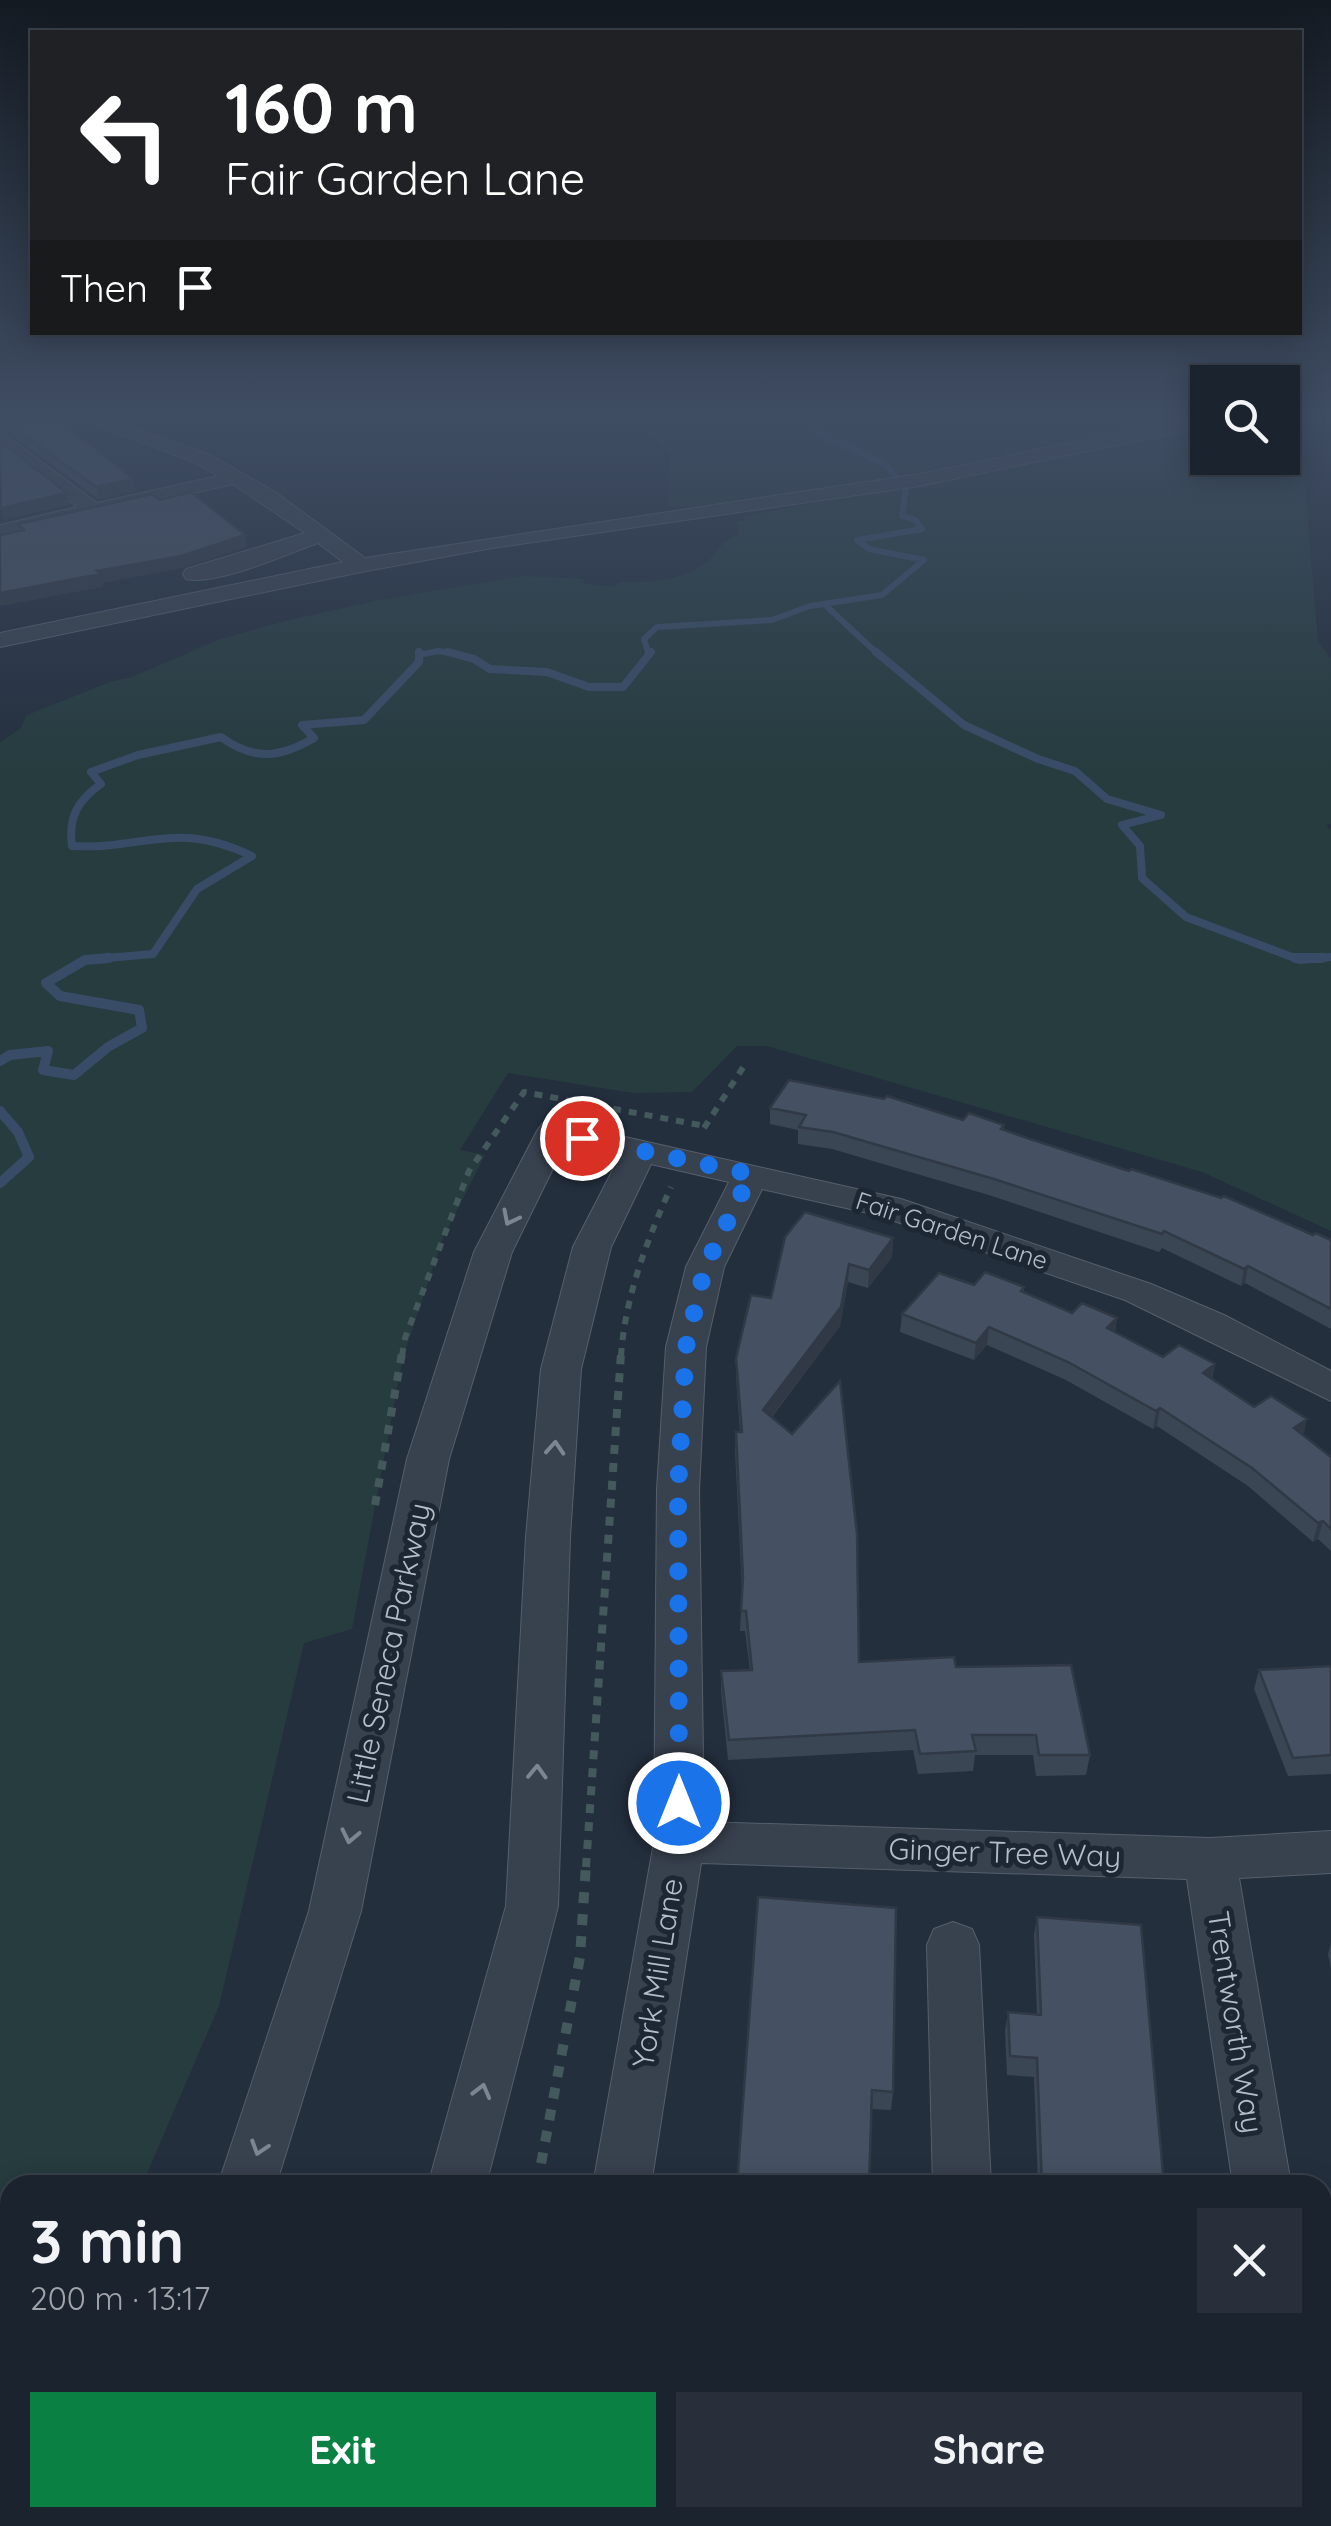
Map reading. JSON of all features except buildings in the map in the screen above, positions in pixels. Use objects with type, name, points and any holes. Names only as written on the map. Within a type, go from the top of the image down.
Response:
[{"type":"street","points":[[0,640],[361,565],[542,535]]},
{"type":"street","points":[[168,580],[230,566],[320,536],[361,565]]},
{"type":"street","points":[[14,662],[61,649]]},
{"type":"street","name":"Fair Garden Lane","points":[[554,1131],[888,1207],[1138,1292],[1210,1324],[1331,1388]]},
{"type":"street","name":"Little Seneca Parkway","points":[[250,2175],[335,1911],[428,1459],[493,1252],[554,1131]]},
{"type":"street","points":[[460,2175],[532,1906],[548,1537],[561,1369],[592,1247],[661,1156]]},
{"type":"street","name":"York Mill Lane","points":[[624,2175],[679,1842],[678,1490],[686,1347],[705,1267],[751,1174]]},
{"type":"street","name":"Ginger Tree Way","points":[[679,1842],[1210,1859],[1331,1852]]},
{"type":"street","name":"Trentworth Way","points":[[1210,1859],[1260,2175]]},
{"type":"street","points":[[953,1946],[962,2175]]},
{"type":"path","points":[[538,2175],[580,1957],[622,1326],[650,1233],[661,1156],[744,1066]]},
{"type":"green space","points":[[738,535],[1309,535],[1318,641],[1331,659],[1331,824],[1326,825],[1331,830],[1331,1231],[1202,1172],[767,1046],[737,1046],[692,1092],[633,1093],[508,1073],[460,1150],[485,1155],[443,1238],[403,1357],[352,1629],[304,1643],[219,2006],[146,2175],[0,2175],[0,742],[20,729],[27,715],[132,677],[218,640],[289,620],[524,576],[585,579],[582,583],[614,587],[619,582],[663,580],[695,570]]},
{"type":"waterway","points":[[649,655],[644,639],[657,627],[772,620],[810,606],[882,595],[924,560],[869,549],[857,540],[887,535]]},
{"type":"waterway","points":[[824,604],[879,655]]},
{"type":"waterway","points":[[419,655],[438,651],[454,654]]},
{"type":"waterway","points":[[448,652],[454,654]]},
{"type":"waterway","points":[[876,652],[964,725],[1038,759],[1075,771],[1107,799],[1161,815],[1122,825],[1140,846],[1142,878],[1186,917],[1300,960],[1321,958]]},
{"type":"waterway","points":[[454,654],[462,655]]},
{"type":"waterway","points":[[454,654],[490,669],[547,672],[589,687],[623,687],[649,655]]},
{"type":"waterway","points":[[84,960],[153,954],[197,889],[252,856],[202,839],[72,846],[76,810],[101,784],[91,772],[138,755],[221,737],[256,753],[290,750],[314,738],[302,725],[364,720],[419,662],[419,655]]},
{"type":"waterway","points":[[1321,958],[1331,957]]},
{"type":"waterway","points":[[0,1061],[10,1055],[48,1051],[43,1070],[74,1075],[108,1047],[142,1028],[139,1010],[60,996],[46,983],[85,960],[109,958]]},
{"type":"waterway","points":[[1295,958],[1321,958]]},
{"type":"waterway","points":[[0,1111],[18,1132],[29,1157],[0,1183]]},
{"type":"route","points":[[582,1138],[751,1174],[705,1267],[686,1347],[678,1490],[679,1803]]}]
